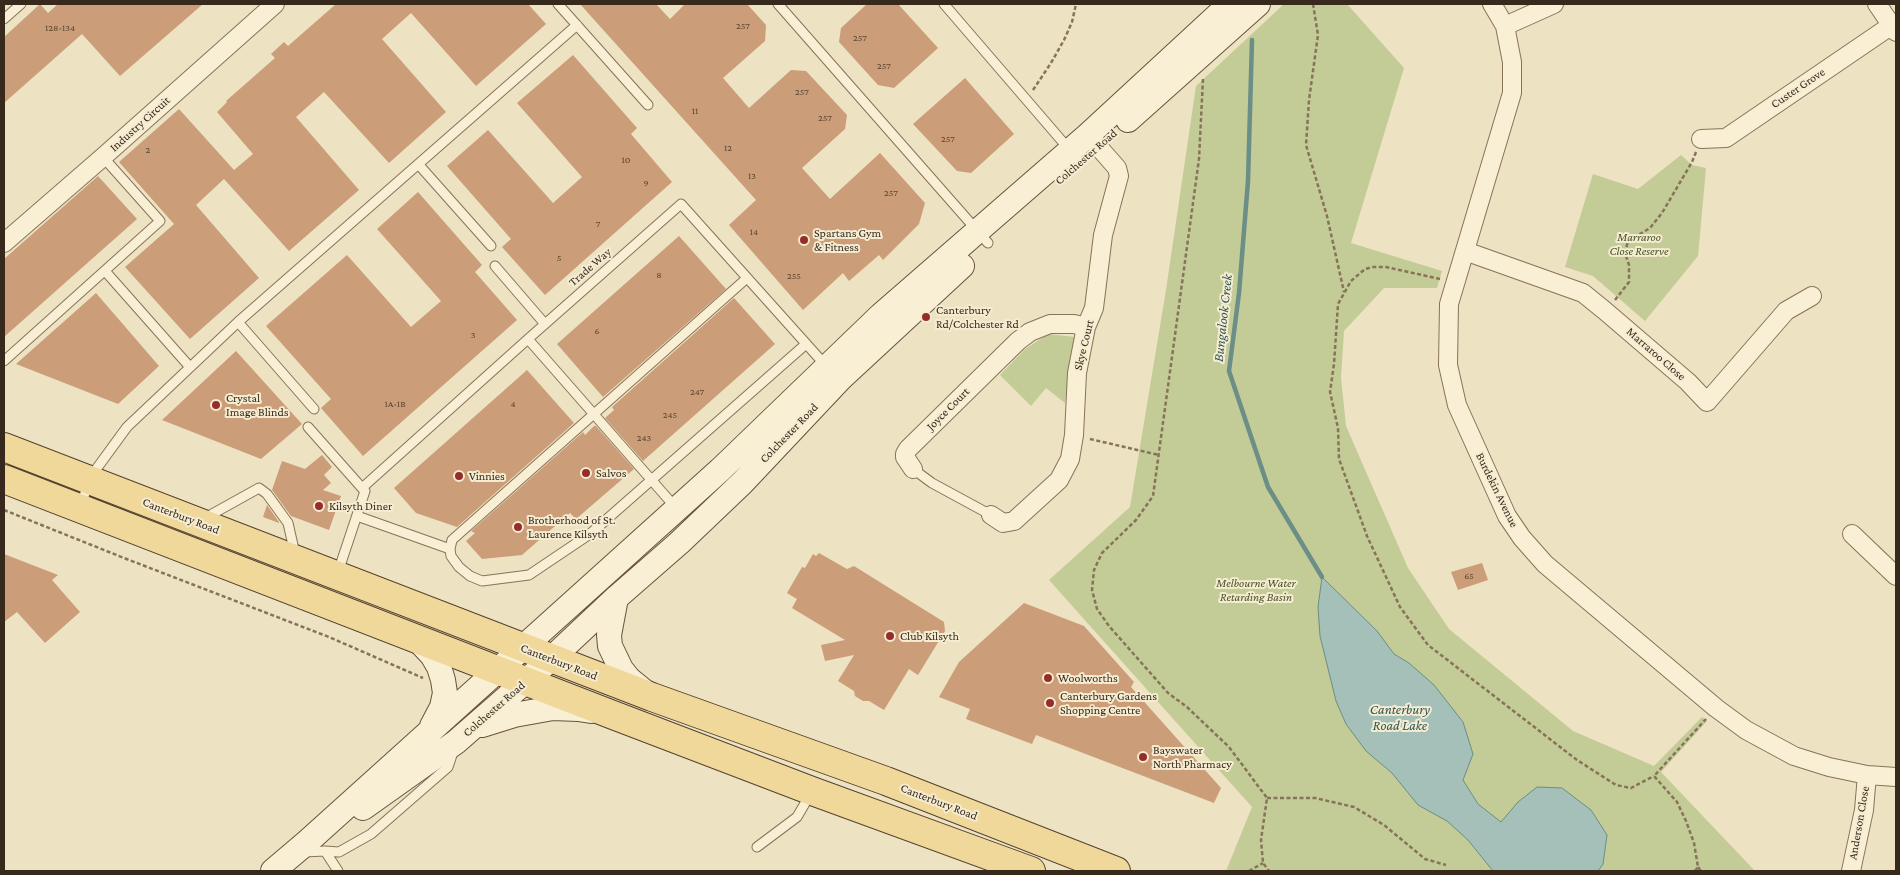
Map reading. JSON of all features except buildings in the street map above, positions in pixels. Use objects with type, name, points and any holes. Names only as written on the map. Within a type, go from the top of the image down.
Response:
[{"type":"main road","name":"Colchester Road","points":[[1093,141],[1230,4]]},
{"type":"main road","name":"Colchester Road","points":[[273,871],[308,849],[464,735],[551,659],[742,483],[881,315],[983,238],[1093,141],[1197,60],[1258,4]]},
{"type":"main road","name":"Colchester Road","points":[[308,849],[430,730],[727,463],[833,373]]},
{"type":"main road","name":"Canterbury Road","points":[[4,447],[551,659],[835,763],[1075,864],[1116,871]]},
{"type":"main road","points":[[4,479],[823,795],[1031,871]]},
{"type":"main road","points":[[616,598],[609,636],[615,660],[625,674],[652,697]]},
{"type":"main road","points":[[417,639],[432,655],[439,667],[443,680],[445,694],[442,707],[430,730]]},
{"type":"main road","points":[[464,735],[514,715],[553,708],[578,709],[614,715]]},
{"type":"main road","points":[[823,795],[835,763]]},
{"type":"street","name":"Industry Circuit","points":[[4,243],[275,4]]},
{"type":"street","name":"Burdekin Avenue","points":[[1492,4],[1505,26],[1512,62],[1512,93],[1448,304],[1448,365],[1457,405],[1508,516],[1522,538],[1546,564],[1716,708],[1746,730],[1794,756],[1867,775],[1896,777]]},
{"type":"street","points":[[1505,26],[1554,4]]},
{"type":"street","points":[[1877,4],[1894,28]]},
{"type":"street","name":"Custer Grove","points":[[1701,139],[1726,138],[1894,28]]},
{"type":"street","name":"Skye Court","points":[[991,515],[1003,522],[1014,521],[1048,491],[1066,470],[1070,459],[1074,435],[1077,373],[1086,327],[1095,302],[1104,235],[1119,176],[1116,168],[1093,141]]},
{"type":"street","name":"Marraroo Close","points":[[1465,251],[1583,293],[1688,382],[1707,402],[1786,311],[1812,296]]},
{"type":"street","name":"Joyce Court","points":[[910,461],[1007,350],[1030,332],[1050,324],[1074,324],[1086,327]]},
{"type":"street","points":[[1852,534],[1896,576]]},
{"type":"street","name":"Anderson Close","points":[[1850,871],[1864,810],[1867,775]]},
{"type":"lane","points":[[4,19],[21,4]]},
{"type":"lane","points":[[558,4],[648,105]]},
{"type":"lane","points":[[778,4],[983,238]]},
{"type":"lane","points":[[944,4],[1075,156]]},
{"type":"lane","points":[[80,508],[89,480],[127,427],[189,366],[577,25]]},
{"type":"lane","points":[[4,361],[160,222],[103,157]]},
{"type":"lane","points":[[419,164],[491,246]]},
{"type":"lane","name":"Trade Way","points":[[362,488],[681,204],[833,373]]},
{"type":"lane","points":[[495,266],[545,324]]},
{"type":"lane","points":[[105,271],[189,366]]},
{"type":"lane","points":[[746,278],[452,540],[451,556],[459,567],[470,576],[482,581],[529,575],[590,534],[806,344]]},
{"type":"lane","points":[[238,322],[314,409]]},
{"type":"lane","points":[[528,339],[677,509]]},
{"type":"lane","points":[[308,427],[364,491],[337,576]]},
{"type":"lane","name":"Joyce Court","points":[[910,461],[948,492],[991,515]]},
{"type":"lane","points":[[198,522],[259,488],[267,494],[288,523],[296,560]]},
{"type":"lane","points":[[357,516],[450,549]]},
{"type":"lane","points":[[757,847],[823,795]]},
{"type":"lane","points":[[308,849],[338,871]]},
{"type":"path","points":[[1026,98],[1038,85],[1051,63],[1072,22],[1076,4]]},
{"type":"path","points":[[1313,4],[1318,35],[1309,100],[1306,145],[1327,216],[1344,293]]},
{"type":"path","points":[[1197,60],[1203,70],[1199,159],[1153,496],[1136,520],[1102,553],[1094,570],[1092,590],[1097,609],[1109,626],[1168,692],[1229,747],[1267,798],[1261,840],[1263,863],[1269,871]]},
{"type":"path","points":[[1604,310],[1616,299],[1629,282],[1629,265],[1625,253],[1628,241],[1650,228],[1662,213],[1692,162],[1701,139]]},
{"type":"path","points":[[1442,280],[1386,267],[1373,267],[1365,269],[1352,281],[1338,304],[1330,392],[1338,428],[1339,459],[1367,536],[1400,607],[1428,644],[1577,760],[1616,785],[1631,788],[1654,776],[1716,708]]},
{"type":"path","points":[[1074,435],[1159,455]]},
{"type":"path","points":[[4,510],[329,637],[430,681]]},
{"type":"path","points":[[1654,776],[1677,802],[1694,843],[1698,867],[1701,871]]},
{"type":"path","points":[[1267,798],[1315,798],[1354,807],[1384,824],[1425,860],[1446,865]]},
{"type":"path","points":[[1249,871],[1263,863]]},
{"type":"path","points":[[1695,871],[1698,867]]},
{"type":"green space","name":"Melbourne Water Retarding Basin","points":[[1284,4],[1347,4],[1404,68],[1351,243],[1442,271],[1437,288],[1384,288],[1344,331],[1341,378],[1346,426],[1408,568],[1449,629],[1573,731],[1654,766],[1702,717],[1707,721],[1661,772],[1755,871],[1226,871],[1252,807],[1049,580],[1130,507],[1166,290],[1196,86]]},
{"type":"green space","name":"Marraroo Close Reserve","points":[[1681,155],[1692,165],[1706,168],[1698,256],[1645,321],[1593,276],[1565,267],[1593,174],[1638,189]]},
{"type":"green space","points":[[1048,334],[1075,337],[1065,403],[1046,388],[1031,406],[1000,375],[1024,350]]},
{"type":"water","name":"Canterbury Road Lake","points":[[1322,577],[1377,631],[1394,654],[1409,663],[1434,685],[1463,722],[1473,754],[1463,780],[1478,804],[1501,822],[1518,802],[1537,787],[1562,788],[1591,810],[1607,835],[1603,864],[1598,871],[1493,871],[1468,840],[1447,821],[1418,805],[1392,773],[1366,751],[1346,724],[1336,701],[1320,636],[1318,607]]},
{"type":"waterway","name":"Bungalook Creek","points":[[1252,40],[1248,181],[1239,293],[1229,371],[1268,487],[1322,577]]},
{"type":"place","name":"Spartans Gym & Fitness","points":[[804,240]]},
{"type":"place","name":"Canterbury Rd/Colchester Rd","points":[[926,317]]},
{"type":"place","name":"Crystal Image Blinds","points":[[216,405]]},
{"type":"place","name":"Salvos","points":[[586,473]]},
{"type":"place","name":"Vinnies","points":[[459,476]]},
{"type":"place","name":"Kilsyth Diner","points":[[319,506]]},
{"type":"place","name":"Brotherhood of St. Laurence Kilsyth","points":[[518,527]]},
{"type":"place","name":"Club Kilsyth","points":[[890,636]]},
{"type":"place","name":"Woolworths","points":[[1048,678]]},
{"type":"place","name":"Canterbury Gardens Shopping Centre","points":[[1050,703]]},
{"type":"place","name":"Bayswater North Pharmacy","points":[[1143,757]]}]
